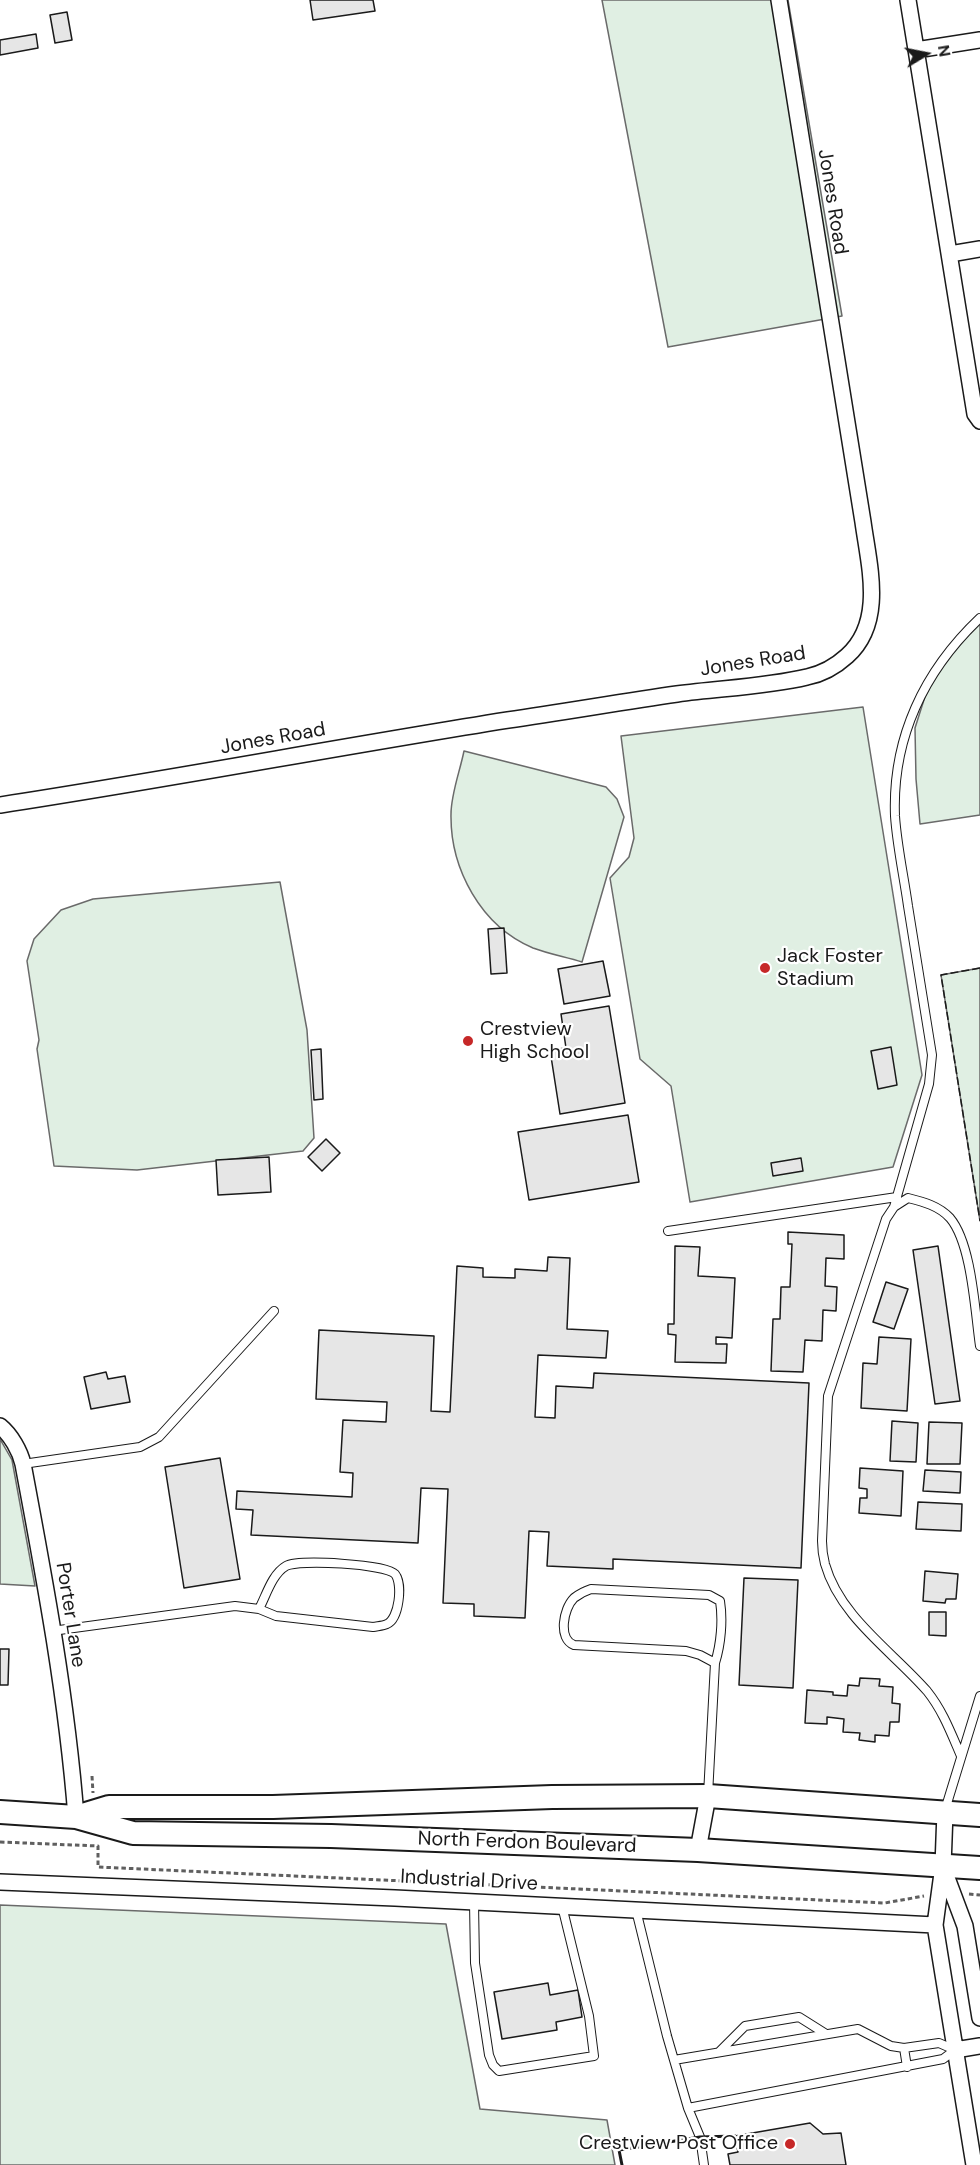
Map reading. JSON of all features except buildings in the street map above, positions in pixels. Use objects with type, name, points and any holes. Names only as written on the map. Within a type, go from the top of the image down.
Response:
[{"type":"main road","name":"North Ferdon Boulevard","points":[[76,1817],[109,1807],[273,1807],[552,1797],[708,1796],[980,1815]]},
{"type":"main road","name":"North Ferdon Boulevard","points":[[0,1812],[76,1817],[133,1833],[331,1836],[698,1850],[980,1868]]},
{"type":"street","name":"Jones Road","points":[[0,805],[677,694],[783,682],[824,672],[847,656],[856,646],[868,624],[871,585],[863,522],[779,0]]},
{"type":"street","points":[[908,0],[975,414],[980,421]]},
{"type":"street","points":[[916,50],[980,40]]},
{"type":"street","points":[[950,254],[980,249]]},
{"type":"street","name":"Porter Lane","points":[[0,1426],[13,1441],[23,1464],[52,1631],[76,1817]]},
{"type":"street","points":[[698,1850],[708,1796]]},
{"type":"street","points":[[945,1812],[943,1866],[946,1893],[935,1925],[974,2165]]},
{"type":"street","name":"Industrial Drive","points":[[0,1882],[562,1906],[935,1925]]},
{"type":"street","points":[[946,1893],[973,1926],[980,2018]]},
{"type":"street","points":[[955,2050],[980,2046]]},
{"type":"lane","points":[[962,1755],[943,1714],[927,1692],[850,1612],[824,1563],[822,1541],[828,1396],[886,1219],[894,1207],[929,1084],[932,1055],[897,834],[895,781],[900,750],[916,702],[928,680],[980,618]]},
{"type":"lane","points":[[668,1231],[897,1197]]},
{"type":"lane","points":[[894,1207],[908,1198],[930,1203],[949,1217],[961,1236],[966,1253],[980,1346]]},
{"type":"lane","points":[[23,1464],[140,1446],[154,1440],[191,1403],[274,1311]]},
{"type":"lane","points":[[52,1631],[235,1606],[259,1609],[276,1616],[374,1627],[388,1624],[396,1616],[399,1584],[394,1573],[381,1567],[300,1562],[286,1566],[276,1576],[259,1609]]},
{"type":"lane","points":[[708,1796],[715,1663],[722,1611],[720,1600],[709,1595],[591,1589],[573,1599],[566,1612],[564,1636],[567,1642],[574,1645],[686,1651],[715,1663]]},
{"type":"lane","points":[[945,1812],[980,1696]]},
{"type":"lane","points":[[474,1902],[475,1963],[489,2055],[493,2065],[499,2071],[594,2056],[589,2016],[562,1906]]},
{"type":"lane","points":[[636,1910],[674,2060],[688,2108],[700,2137],[704,2165]]},
{"type":"lane","points":[[719,2052],[745,2026],[799,2017],[826,2034]]},
{"type":"lane","points":[[674,2060],[858,2030],[891,2046],[904,2048],[939,2043],[955,2050],[943,2059],[908,2067],[688,2108]]},
{"type":"lane","points":[[904,2048],[908,2067]]},
{"type":"path","points":[[0,1842],[98,1846],[98,1867],[885,1903],[946,1893],[980,1895]]},
{"type":"green space","points":[[602,0],[788,0],[842,316],[668,347]]},
{"type":"green space","points":[[980,618],[980,815],[920,824],[915,728],[929,684],[960,639]]},
{"type":"green space","name":"Jack Foster Stadium","points":[[863,707],[922,1075],[893,1167],[690,1202],[671,1086],[640,1059],[610,878],[629,857],[634,838],[621,736]]},
{"type":"green space","points":[[464,751],[606,787],[617,799],[624,817],[582,962],[533,948],[515,938],[498,926],[472,893],[456,855],[452,835],[452,799]]},
{"type":"green space","points":[[280,882],[307,1030],[314,1138],[303,1151],[137,1170],[54,1166],[27,961],[34,939],[61,910],[93,899]]},
{"type":"green space","points":[[980,968],[980,1221],[941,975]]},
{"type":"green space","points":[[0,1439],[12,1460],[35,1586],[0,1584]]},
{"type":"green space","points":[[0,1905],[446,1924],[480,2109],[607,2120],[615,2165],[0,2165]]},
{"type":"fence","points":[[980,968],[941,975],[980,1221]]},
{"type":"wall","points":[[622,2165],[619,2150],[700,2137],[735,2136]]},
{"type":"place","name":"Jack Foster Stadium","points":[[765,968]]},
{"type":"place","name":"Crestview High School","points":[[468,1041]]},
{"type":"place","name":"Crestview Post Office","points":[[790,2144]]}]
